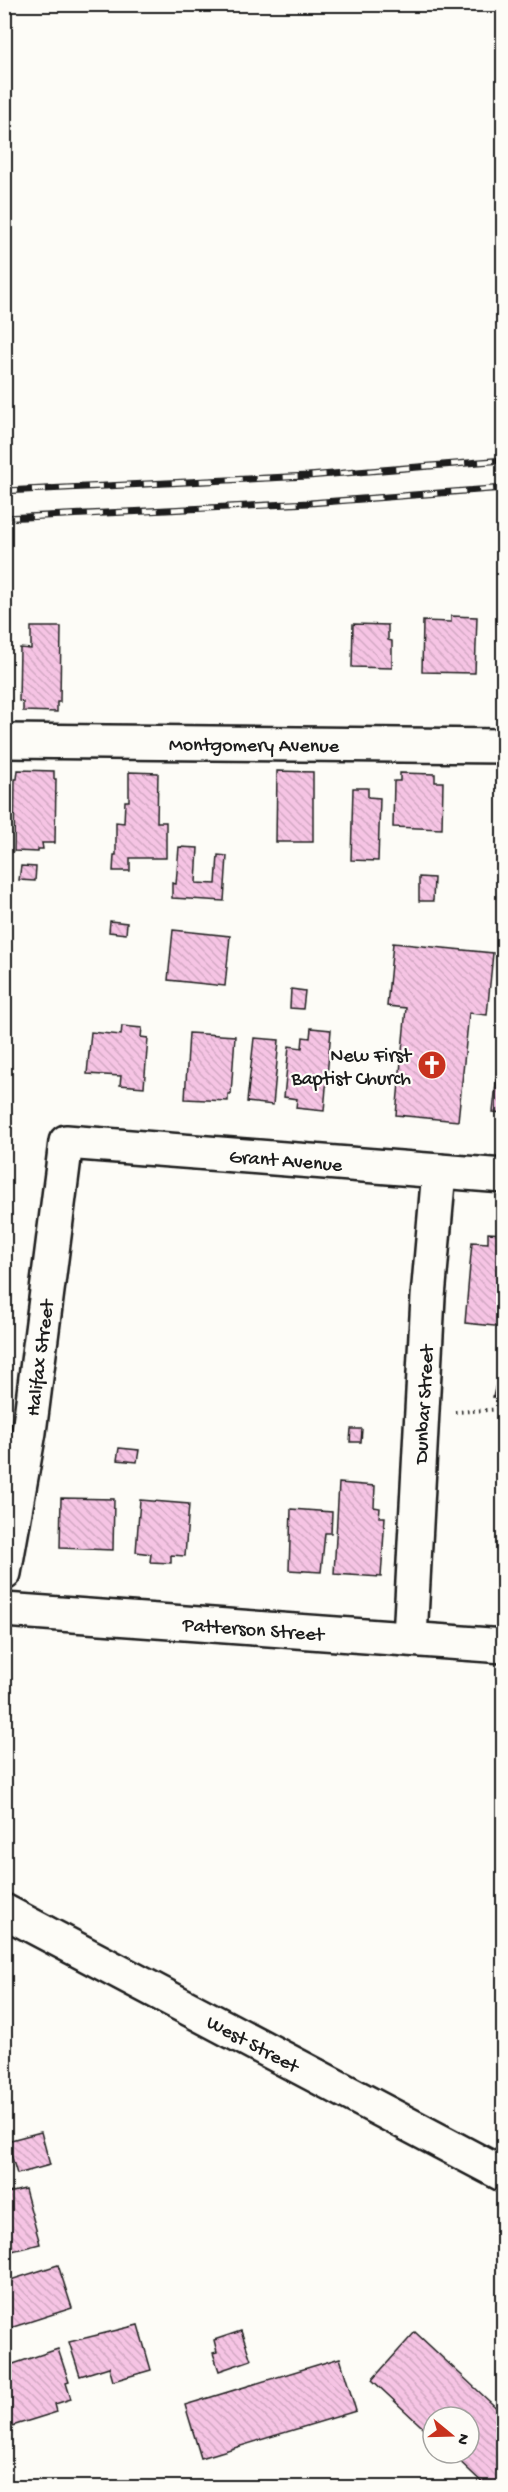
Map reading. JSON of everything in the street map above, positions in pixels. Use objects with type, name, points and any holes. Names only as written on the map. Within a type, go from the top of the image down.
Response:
[{"type":"street","name":"Montgomery Avenue","points":[[4,741],[504,746]]},
{"type":"street","name":"Grant Avenue","points":[[66,1142],[504,1176]]},
{"type":"street","name":"Halifax Street","points":[[4,1573],[29,1432],[66,1142]]},
{"type":"street","name":"Dunbar Street","points":[[410,1638],[428,1297],[439,1171]]},
{"type":"street","name":"Patterson Street","points":[[4,1610],[504,1646]]},
{"type":"street","name":"West Street","points":[[4,1911],[504,2175]]},
{"type":"path","points":[[422,1419],[466,1410],[504,1409]]},
{"type":"building","points":[[451,616],[477,617],[475,673],[422,672],[423,621],[451,622]]},
{"type":"building","points":[[353,624],[388,625],[388,640],[392,641],[392,668],[352,667]]},
{"type":"building","points":[[31,627],[61,627],[60,702],[57,702],[57,712],[23,711],[23,702],[19,701],[20,648],[31,649]]},
{"type":"building","points":[[18,770],[54,771],[54,779],[56,779],[55,843],[42,843],[43,849],[38,849],[38,852],[14,851],[15,779],[17,779]]},
{"type":"building","points":[[277,771],[313,772],[313,842],[276,842]]},
{"type":"building","points":[[129,772],[158,773],[157,822],[166,822],[166,858],[130,858],[130,871],[113,871],[114,855],[116,855],[116,822],[124,823],[125,801],[129,801]]},
{"type":"building","points":[[400,773],[435,774],[435,782],[443,782],[442,829],[393,827],[394,781],[400,781]]},
{"type":"building","points":[[353,788],[368,788],[368,797],[380,798],[378,861],[351,860]]},
{"type":"building","points":[[179,847],[198,848],[196,883],[216,884],[218,855],[227,856],[224,901],[172,898],[172,883],[176,884]]},
{"type":"building","points":[[4,849],[9,850],[7,882],[4,882]]},
{"type":"building","points":[[21,866],[36,867],[35,881],[19,880]]},
{"type":"building","points":[[419,877],[434,878],[433,901],[419,901]]},
{"type":"building","points":[[110,921],[127,923],[126,934],[109,932]]},
{"type":"building","points":[[173,930],[230,936],[225,986],[168,980]]},
{"type":"building","name":"New First Baptist Church","points":[[393,943],[493,953],[487,1015],[469,1013],[458,1121],[396,1115],[406,1008],[387,1006]]},
{"type":"building","points":[[291,989],[305,991],[303,1009],[290,1008]]},
{"type":"building","points":[[122,1026],[142,1028],[141,1037],[148,1038],[144,1087],[120,1085],[121,1076],[87,1074],[91,1032],[121,1035]]},
{"type":"building","points":[[311,1028],[331,1030],[324,1111],[296,1108],[297,1099],[284,1097],[289,1046],[302,1048],[303,1037],[310,1038]]},
{"type":"building","points":[[189,1033],[235,1036],[231,1094],[228,1094],[228,1101],[185,1099]]},
{"type":"building","points":[[254,1038],[279,1040],[273,1105],[247,1102]]},
{"type":"building","points":[[498,1066],[504,1066],[504,1113],[493,1112]]},
{"type":"building","points":[[488,1233],[504,1234],[504,1327],[465,1323],[472,1242],[488,1243]]},
{"type":"building","points":[[497,1380],[504,1381],[504,1398],[493,1397]]},
{"type":"building","points":[[351,1429],[362,1429],[361,1442],[350,1442]]},
{"type":"building","points":[[119,1448],[139,1450],[137,1462],[117,1460]]},
{"type":"building","points":[[339,1483],[375,1486],[374,1507],[380,1508],[379,1517],[385,1517],[381,1577],[334,1574]]},
{"type":"building","points":[[61,1498],[114,1499],[113,1550],[60,1548]]},
{"type":"building","points":[[140,1500],[189,1504],[185,1556],[171,1555],[171,1563],[150,1562],[151,1554],[136,1552]]},
{"type":"building","points":[[291,1509],[332,1512],[331,1533],[325,1533],[321,1572],[289,1570]]},
{"type":"building","points":[[504,1544],[504,1581],[500,1580]]},
{"type":"building","points":[[41,2132],[50,2165],[17,2174],[7,2141]]},
{"type":"building","points":[[25,2189],[40,2244],[4,2253],[4,2194]]},
{"type":"building","points":[[58,2265],[72,2308],[4,2330],[4,2282]]},
{"type":"building","points":[[138,2325],[151,2370],[113,2381],[109,2367],[80,2376],[69,2342]]},
{"type":"building","points":[[241,2331],[251,2360],[219,2371],[213,2353],[217,2352],[214,2340]]},
{"type":"building","points":[[415,2332],[504,2415],[504,2488],[488,2488],[464,2465],[481,2465],[481,2405],[421,2405],[421,2426],[372,2380]]},
{"type":"building","points":[[58,2349],[69,2382],[66,2383],[71,2399],[55,2404],[57,2412],[12,2426],[7,2410],[4,2411],[4,2367]]},
{"type":"building","points":[[340,2358],[356,2411],[201,2458],[185,2405]]},
{"type":"railway","points":[[4,491],[308,476],[504,460]]},
{"type":"railway","points":[[4,518],[310,503],[504,488]]},
{"type":"place","name":"New First Baptist Church","points":[[432,1065]]}]
